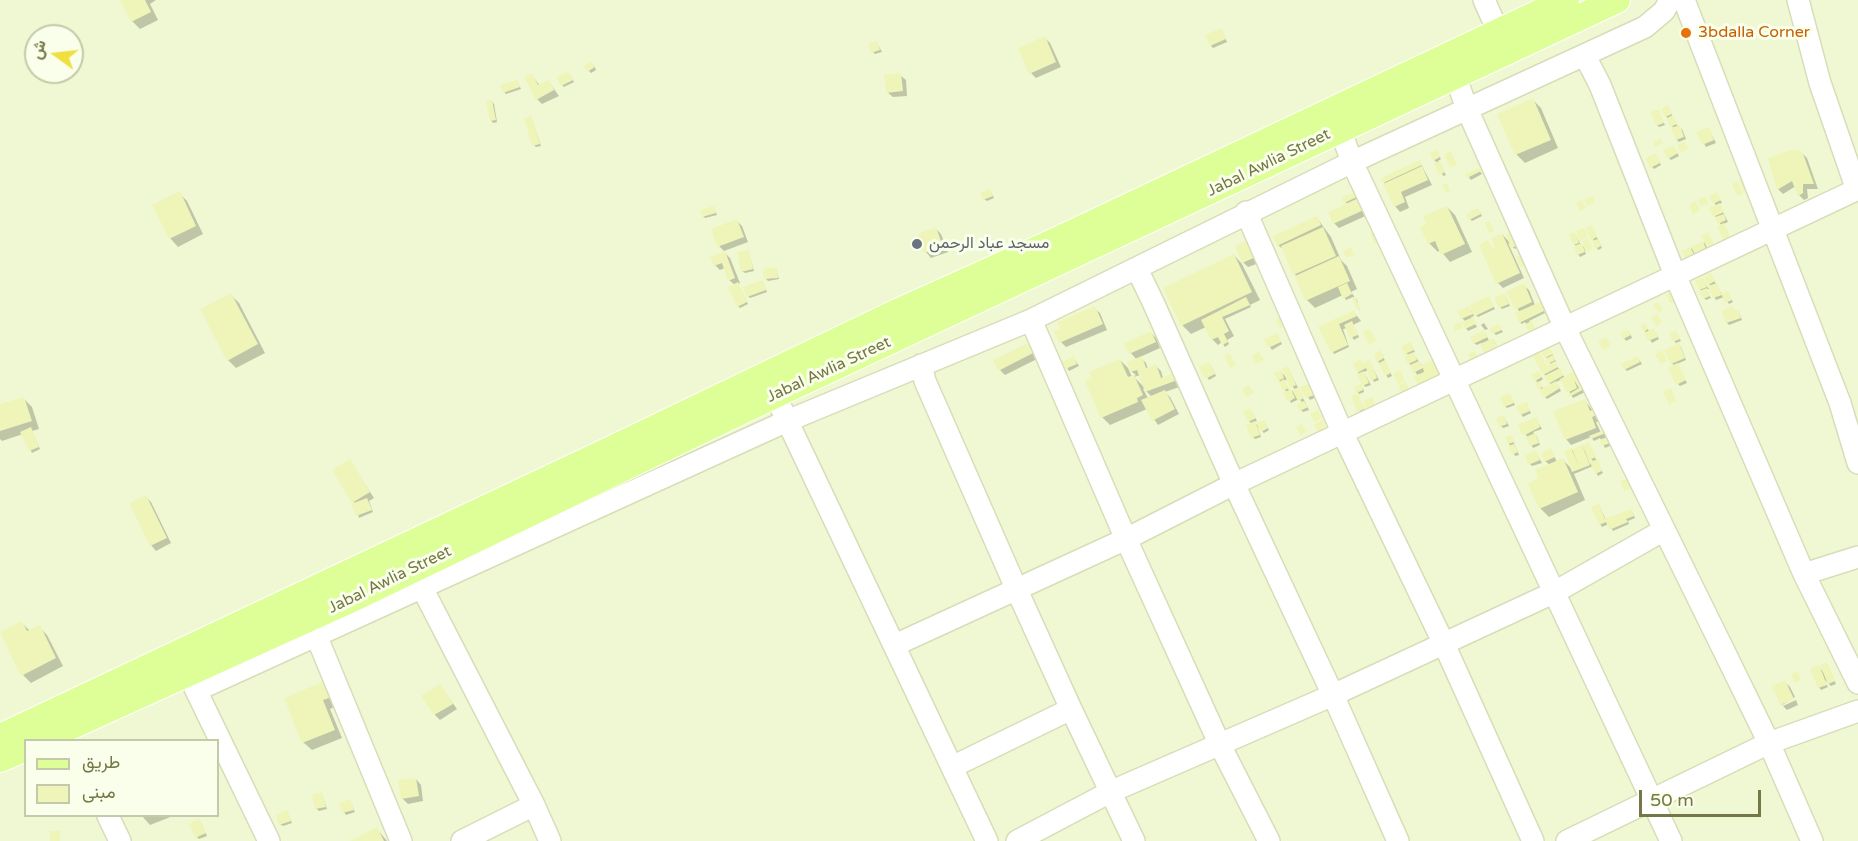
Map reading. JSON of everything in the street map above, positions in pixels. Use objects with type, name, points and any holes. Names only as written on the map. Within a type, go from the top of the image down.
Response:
[{"type":"main road","name":"Jabal Awlia Street","points":[[0,737],[897,312],[1055,241],[1566,0]]},
{"type":"main road","name":"Jabal Awlia Street","points":[[50,739],[68,735],[192,682],[418,578],[775,395],[1617,0]]},
{"type":"main road","points":[[0,759],[24,749]]},
{"type":"street","points":[[1484,0],[1498,31]]},
{"type":"street","points":[[269,841],[192,682],[316,635],[418,578],[1031,320],[1137,269],[1246,212],[1645,27],[1664,11],[1670,0]]},
{"type":"street","points":[[1684,0],[1840,403],[1858,463]]},
{"type":"street","points":[[895,645],[1126,539],[1234,484],[1857,189],[1820,83],[1798,0]]},
{"type":"street","points":[[1585,56],[1600,85],[1675,274],[1804,574],[1858,683]]},
{"type":"street","points":[[1455,75],[1467,109],[1565,328],[1769,743],[1812,841]]},
{"type":"street","points":[[1340,129],[1352,162],[1453,380],[1671,841]]},
{"type":"street","points":[[1246,212],[1343,434],[1444,644],[1533,841]]},
{"type":"street","points":[[1137,269],[1398,841]]},
{"type":"street","points":[[1031,320],[1126,539],[1220,745],[1269,841]]},
{"type":"street","points":[[921,365],[925,381],[1016,588],[1134,841]]},
{"type":"street","points":[[775,395],[987,841]]},
{"type":"street","points":[[1017,841],[1110,792],[1333,695],[1555,592],[1664,530]]},
{"type":"street","points":[[1804,574],[1858,557]]},
{"type":"street","points":[[418,578],[534,805],[550,841]]},
{"type":"street","points":[[316,635],[401,841]]},
{"type":"street","points":[[952,767],[1071,709]]},
{"type":"street","points":[[1567,841],[1652,802],[1769,743],[1858,711]]},
{"type":"street","points":[[462,841],[534,805]]},
{"type":"street","points":[[108,817],[120,841]]},
{"type":"shaded area","points":[[0,0],[1858,0],[1858,841],[0,841]]},
{"type":"building","points":[[120,0],[145,0],[151,12],[131,22]]},
{"type":"building","points":[[1222,28],[1226,39],[1210,46],[1205,35]]},
{"type":"building","points":[[1045,36],[1056,62],[1029,74],[1018,48]]},
{"type":"building","points":[[877,41],[880,50],[871,53],[868,44]]},
{"type":"building","points":[[592,61],[595,67],[587,72],[584,66]]},
{"type":"building","points":[[568,71],[573,80],[561,86],[556,78]]},
{"type":"building","points":[[532,73],[538,85],[549,80],[554,90],[536,100],[524,77]]},
{"type":"building","points":[[901,73],[903,91],[886,93],[884,75]]},
{"type":"building","points":[[517,80],[520,87],[503,93],[500,85]]},
{"type":"building","points":[[1533,98],[1551,140],[1515,155],[1497,114]]},
{"type":"building","points":[[492,100],[496,120],[490,121],[486,101]]},
{"type":"building","points":[[1668,105],[1672,114],[1665,117],[1661,109]]},
{"type":"building","points":[[1659,109],[1664,123],[1656,126],[1651,112]]},
{"type":"building","points":[[531,115],[540,144],[532,146],[524,118]]},
{"type":"building","points":[[1673,115],[1677,124],[1670,127],[1667,118]]},
{"type":"building","points":[[1680,125],[1684,137],[1676,140],[1671,128]]},
{"type":"building","points":[[1709,127],[1714,140],[1702,145],[1696,132]]},
{"type":"building","points":[[1661,138],[1663,143],[1655,147],[1653,142]]},
{"type":"building","points":[[1685,142],[1688,149],[1681,152],[1677,145]]},
{"type":"building","points":[[1673,145],[1678,153],[1668,159],[1663,150]]},
{"type":"building","points":[[1437,150],[1440,157],[1433,161],[1430,153]]},
{"type":"building","points":[[1791,150],[1802,151],[1814,184],[1803,184],[1803,193],[1798,196],[1792,181],[1777,190],[1768,158]]},
{"type":"building","points":[[1451,151],[1457,165],[1450,168],[1444,154]]},
{"type":"building","points":[[1656,153],[1660,163],[1650,168],[1646,158]]},
{"type":"building","points":[[1420,160],[1422,165],[1383,183],[1381,178]]},
{"type":"building","points":[[1440,161],[1445,172],[1439,175],[1434,163]]},
{"type":"building","points":[[1422,166],[1428,180],[1401,192],[1405,202],[1394,207],[1383,184]]},
{"type":"building","points":[[1479,168],[1481,171],[1467,178],[1465,174]]},
{"type":"building","points":[[1746,177],[1751,189],[1744,192],[1739,180]]},
{"type":"building","points":[[1737,181],[1743,194],[1737,196],[1732,184]]},
{"type":"building","points":[[1447,183],[1450,191],[1446,193],[1442,185]]},
{"type":"building","points":[[990,189],[993,196],[983,200],[980,192]]},
{"type":"building","points":[[1361,189],[1363,194],[1344,203],[1341,198]]},
{"type":"building","points":[[180,191],[196,226],[169,239],[152,205]]},
{"type":"building","points":[[1717,192],[1721,200],[1713,204],[1709,196]]},
{"type":"building","points":[[1363,196],[1368,208],[1333,224],[1328,212]]},
{"type":"building","points":[[1592,196],[1595,202],[1587,206],[1584,200]]},
{"type":"building","points":[[1705,196],[1709,204],[1701,207],[1698,200]]},
{"type":"building","points":[[1582,200],[1586,208],[1580,211],[1576,203]]},
{"type":"building","points":[[1696,201],[1700,210],[1693,214],[1689,205]]},
{"type":"building","points":[[1720,203],[1724,212],[1713,217],[1709,208]]},
{"type":"building","points":[[714,206],[716,213],[702,217],[700,210]]},
{"type":"building","points":[[1447,206],[1465,244],[1441,255],[1435,241],[1428,244],[1420,227],[1426,224],[1423,216]]},
{"type":"building","points":[[1478,208],[1481,214],[1469,220],[1466,214]]},
{"type":"building","points":[[1724,214],[1726,220],[1718,224],[1715,217]]},
{"type":"building","points":[[1317,216],[1321,225],[1277,246],[1273,236]]},
{"type":"building","points":[[737,219],[744,237],[717,247],[711,229]]},
{"type":"building","points":[[1489,221],[1494,231],[1489,233],[1485,223]]},
{"type":"building","points":[[1724,223],[1733,243],[1726,246],[1717,226]]},
{"type":"building","points":[[1592,225],[1597,237],[1591,240],[1586,228]]},
{"type":"building","points":[[936,227],[943,247],[924,253],[918,234]]},
{"type":"building","points":[[1323,227],[1336,256],[1293,275],[1281,246]]},
{"type":"building","points":[[1584,228],[1588,237],[1580,241],[1576,231]]},
{"type":"building","points":[[1380,230],[1384,240],[1375,244],[1370,234]]},
{"type":"building","points":[[1515,231],[1521,244],[1511,248],[1506,235]]},
{"type":"building","points":[[1575,232],[1579,243],[1573,245],[1569,234]]},
{"type":"building","points":[[1708,232],[1714,245],[1707,248],[1701,235]]},
{"type":"building","points":[[1502,233],[1520,273],[1496,284],[1479,245],[1488,240],[1492,248],[1495,247],[1491,238]]},
{"type":"building","points":[[1588,238],[1593,249],[1587,252],[1582,241]]},
{"type":"building","points":[[1251,239],[1258,256],[1242,263],[1235,246]]},
{"type":"building","points":[[1598,239],[1601,246],[1595,249],[1592,241]]},
{"type":"building","points":[[1703,241],[1706,249],[1695,254],[1691,247]]},
{"type":"building","points":[[1582,243],[1585,252],[1577,255],[1574,246]]},
{"type":"building","points":[[1351,247],[1354,255],[1346,258],[1343,251]]},
{"type":"building","points":[[1690,247],[1695,256],[1686,260],[1682,251]]},
{"type":"building","points":[[749,250],[753,269],[741,272],[737,252]]},
{"type":"building","points":[[725,251],[735,278],[728,281],[722,263],[714,266],[710,257]]},
{"type":"building","points":[[1234,254],[1252,292],[1181,326],[1163,288]]},
{"type":"building","points":[[1525,254],[1528,260],[1524,262],[1526,266],[1521,268],[1516,257]]},
{"type":"building","points":[[1339,256],[1350,281],[1305,301],[1295,276]]},
{"type":"building","points":[[777,267],[778,278],[764,279],[763,269]]},
{"type":"building","points":[[1711,273],[1715,281],[1708,285],[1704,277]]},
{"type":"building","points":[[1703,277],[1707,287],[1699,290],[1695,281]]},
{"type":"building","points":[[763,280],[766,290],[747,297],[743,287]]},
{"type":"building","points":[[738,282],[747,302],[737,307],[728,287]]},
{"type":"building","points":[[1347,283],[1352,294],[1343,299],[1338,287]]},
{"type":"building","points":[[1524,283],[1532,302],[1515,310],[1506,292]]},
{"type":"building","points":[[1717,283],[1721,294],[1728,291],[1732,300],[1725,303],[1722,295],[1713,298],[1708,286]]},
{"type":"building","points":[[1707,288],[1710,296],[1703,299],[1699,291]]},
{"type":"building","points":[[1673,291],[1678,299],[1671,304],[1666,295]]},
{"type":"building","points":[[231,293],[258,344],[227,361],[200,309]]},
{"type":"building","points":[[1504,293],[1509,304],[1499,308],[1494,298]]},
{"type":"building","points":[[1355,296],[1360,309],[1357,310],[1352,298]]},
{"type":"building","points":[[1489,296],[1494,307],[1475,316],[1470,305]]},
{"type":"building","points":[[1246,297],[1250,305],[1222,317],[1229,331],[1224,334],[1228,342],[1222,345],[1218,337],[1211,340],[1201,320]]},
{"type":"building","points":[[1540,302],[1544,311],[1519,323],[1515,313]]},
{"type":"building","points":[[1658,302],[1663,309],[1659,313],[1653,306]]},
{"type":"building","points":[[1095,306],[1103,324],[1059,343],[1054,331],[1060,329],[1057,322]]},
{"type":"building","points":[[1469,306],[1473,314],[1461,319],[1457,311]]},
{"type":"building","points":[[1732,306],[1734,310],[1738,309],[1741,318],[1726,323],[1721,311]]},
{"type":"building","points":[[1354,310],[1357,316],[1339,324],[1348,345],[1331,353],[1318,327]]},
{"type":"building","points":[[1657,314],[1662,322],[1656,326],[1651,318]]},
{"type":"building","points":[[1283,316],[1288,324],[1280,328],[1276,320]]},
{"type":"building","points":[[1473,317],[1476,324],[1465,329],[1462,322]]},
{"type":"building","points":[[1352,321],[1358,335],[1350,338],[1344,325]]},
{"type":"building","points":[[1532,321],[1536,330],[1529,333],[1525,324]]},
{"type":"building","points":[[1460,322],[1463,328],[1455,331],[1453,326]]},
{"type":"building","points":[[1645,323],[1648,329],[1644,332],[1640,326]]},
{"type":"building","points":[[1499,324],[1502,330],[1492,334],[1490,329]]},
{"type":"building","points":[[1654,328],[1658,337],[1648,341],[1644,333]]},
{"type":"building","points":[[1370,329],[1376,341],[1369,345],[1363,332]]},
{"type":"building","points":[[1628,329],[1631,335],[1623,339],[1620,333]]},
{"type":"building","points":[[1484,330],[1488,337],[1473,344],[1470,337]]},
{"type":"building","points":[[1676,330],[1680,339],[1673,342],[1669,333]]},
{"type":"building","points":[[1151,331],[1156,342],[1129,354],[1124,343]]},
{"type":"building","points":[[1277,333],[1281,342],[1268,348],[1264,340]]},
{"type":"building","points":[[1606,337],[1611,346],[1603,350],[1598,341]]},
{"type":"building","points":[[1493,338],[1499,350],[1485,356],[1480,344]]},
{"type":"building","points":[[1032,341],[1037,351],[998,371],[993,360]]},
{"type":"building","points":[[1411,342],[1414,350],[1405,354],[1401,346]]},
{"type":"building","points":[[1679,343],[1685,358],[1671,364],[1664,350]]},
{"type":"building","points":[[1549,347],[1553,354],[1545,358],[1541,352]]},
{"type":"building","points":[[1380,350],[1384,358],[1377,362],[1374,354]]},
{"type":"building","points":[[1662,350],[1667,361],[1661,364],[1655,354]]},
{"type":"building","points":[[1475,351],[1478,358],[1471,362],[1468,354]]},
{"type":"building","points":[[1259,352],[1264,360],[1256,364],[1252,356]]},
{"type":"building","points":[[1414,352],[1417,360],[1408,364],[1404,356]]},
{"type":"building","points":[[1539,352],[1547,366],[1555,361],[1558,367],[1543,375],[1533,356]]},
{"type":"building","points":[[1230,353],[1236,365],[1230,368],[1224,356]]},
{"type":"building","points":[[1553,355],[1555,360],[1548,364],[1545,359]]},
{"type":"building","points":[[1074,356],[1077,364],[1065,369],[1062,362]]},
{"type":"building","points":[[1142,356],[1146,368],[1156,364],[1161,378],[1178,372],[1180,379],[1145,392],[1137,370],[1130,372],[1127,362]]},
{"type":"building","points":[[1638,356],[1640,362],[1624,370],[1621,364]]},
{"type":"building","points":[[1120,359],[1128,377],[1134,375],[1143,395],[1137,398],[1138,402],[1101,418],[1085,381],[1092,378],[1089,372]]},
{"type":"building","points":[[1361,359],[1363,363],[1370,360],[1377,378],[1371,381],[1366,368],[1357,373],[1353,363]]},
{"type":"building","points":[[1385,360],[1391,373],[1385,376],[1379,363]]},
{"type":"building","points":[[1433,360],[1440,375],[1418,385],[1414,376],[1424,372],[1423,368],[1413,373],[1410,365],[1419,361],[1421,365]]},
{"type":"building","points":[[1209,362],[1215,374],[1205,379],[1199,367]]},
{"type":"building","points":[[1678,363],[1686,380],[1676,385],[1668,367]]},
{"type":"building","points":[[1288,366],[1296,385],[1290,388],[1282,369]]},
{"type":"building","points":[[1560,368],[1564,375],[1548,384],[1544,376]]},
{"type":"building","points":[[1281,370],[1284,378],[1278,381],[1274,373]]},
{"type":"building","points":[[1400,370],[1405,381],[1398,384],[1393,373]]},
{"type":"building","points":[[1364,371],[1369,383],[1362,386],[1363,390],[1356,393],[1354,387],[1361,384],[1357,374]]},
{"type":"building","points":[[1539,371],[1542,377],[1535,381],[1531,375]]},
{"type":"building","points":[[1575,371],[1588,387],[1569,397],[1568,395],[1579,388],[1574,380],[1577,388],[1567,393],[1560,379]]},
{"type":"building","points":[[1284,379],[1289,388],[1283,391],[1279,382]]},
{"type":"building","points":[[1540,381],[1543,387],[1539,389],[1535,383]]},
{"type":"building","points":[[1556,381],[1560,388],[1544,398],[1539,390]]},
{"type":"building","points":[[1314,382],[1320,393],[1306,398],[1300,387]]},
{"type":"building","points":[[1406,382],[1409,389],[1401,392],[1398,386]]},
{"type":"building","points":[[1249,385],[1254,393],[1246,397],[1242,389]]},
{"type":"building","points":[[1299,387],[1304,398],[1298,401],[1292,390]]},
{"type":"building","points":[[1671,388],[1676,401],[1669,405],[1663,392]]},
{"type":"building","points":[[1291,389],[1295,398],[1288,402],[1283,393]]},
{"type":"building","points":[[1165,390],[1175,409],[1152,421],[1141,400]]},
{"type":"building","points":[[1358,393],[1364,409],[1357,412],[1351,396]]},
{"type":"building","points":[[1510,393],[1514,403],[1504,407],[1500,397]]},
{"type":"building","points":[[24,397],[32,421],[0,431],[0,404]]},
{"type":"building","points":[[1372,397],[1375,405],[1366,409],[1363,401]]},
{"type":"building","points":[[1585,399],[1590,411],[1594,409],[1597,415],[1592,417],[1596,428],[1565,440],[1553,411]]},
{"type":"building","points":[[1304,401],[1308,407],[1300,411],[1297,404]]},
{"type":"building","points":[[1527,402],[1530,411],[1520,415],[1516,406]]},
{"type":"building","points":[[1250,408],[1256,418],[1248,422],[1243,412]]},
{"type":"building","points":[[1318,410],[1322,418],[1315,422],[1310,414]]},
{"type":"building","points":[[1504,415],[1507,424],[1499,427],[1496,418]]},
{"type":"building","points":[[1537,417],[1540,427],[1523,436],[1518,424]]},
{"type":"building","points":[[1264,420],[1268,428],[1261,432],[1256,423]]},
{"type":"building","points":[[1322,420],[1326,429],[1318,433],[1314,425]]},
{"type":"building","points":[[1255,421],[1260,435],[1251,438],[1246,425]]},
{"type":"building","points":[[1302,424],[1306,432],[1300,435],[1296,427]]},
{"type":"building","points":[[31,427],[39,447],[29,451],[20,432]]},
{"type":"building","points":[[1607,429],[1608,432],[1591,439],[1589,436]]},
{"type":"building","points":[[1535,433],[1539,443],[1530,446],[1526,437]]},
{"type":"building","points":[[1512,435],[1514,442],[1508,444],[1505,437]]},
{"type":"building","points":[[1610,436],[1613,442],[1602,446],[1599,440]]},
{"type":"building","points":[[1589,442],[1596,457],[1589,460],[1582,445]]},
{"type":"building","points":[[1514,444],[1518,452],[1512,455],[1508,446]]},
{"type":"building","points":[[1582,445],[1590,465],[1580,469],[1572,449]]},
{"type":"building","points":[[1551,448],[1555,457],[1544,462],[1541,453]]},
{"type":"building","points":[[1571,448],[1580,469],[1572,472],[1564,451]]},
{"type":"building","points":[[1536,450],[1540,460],[1528,465],[1525,455]]},
{"type":"building","points":[[1563,458],[1578,492],[1539,509],[1528,484],[1538,475],[1535,470]]},
{"type":"building","points":[[350,459],[370,492],[352,503],[332,470]]},
{"type":"building","points":[[1598,459],[1602,471],[1595,474],[1590,462]]},
{"type":"building","points":[[1633,477],[1637,486],[1624,491],[1620,481]]},
{"type":"building","points":[[146,495],[167,538],[150,546],[129,503]]},
{"type":"building","points":[[367,498],[372,510],[356,516],[351,504]]},
{"type":"building","points":[[1599,504],[1605,519],[1631,509],[1634,516],[1626,519],[1628,522],[1609,530],[1606,522],[1599,525],[1591,507]]},
{"type":"building","points":[[22,621],[27,631],[40,625],[56,658],[21,676],[0,632]]},
{"type":"building","points":[[1827,662],[1835,681],[1828,684],[1820,665]]},
{"type":"building","points":[[1819,665],[1827,685],[1818,688],[1810,669]]},
{"type":"building","points":[[1797,671],[1801,680],[1795,683],[1791,674]]},
{"type":"building","points":[[1785,680],[1794,699],[1780,705],[1772,686]]},
{"type":"building","points":[[325,681],[332,697],[323,700],[335,730],[302,743],[284,698]]},
{"type":"building","points":[[440,684],[453,704],[434,715],[421,696]]},
{"type":"building","points":[[416,778],[419,796],[401,799],[398,780]]},
{"type":"building","points":[[322,792],[326,807],[315,809],[312,795]]},
{"type":"building","points":[[350,799],[354,810],[342,813],[339,803]]},
{"type":"building","points":[[287,810],[291,821],[279,825],[276,814]]},
{"type":"building","points":[[199,819],[206,833],[195,838],[189,824]]},
{"type":"building","points":[[377,827],[384,841],[350,841]]},
{"type":"building","points":[[50,831],[60,831],[60,841],[50,841]]},
{"type":"place","name":"3bdalla Corner","points":[[1686,33]]},
{"type":"place","name":"مسجد عباد الرحمن","points":[[917,244]]}]
